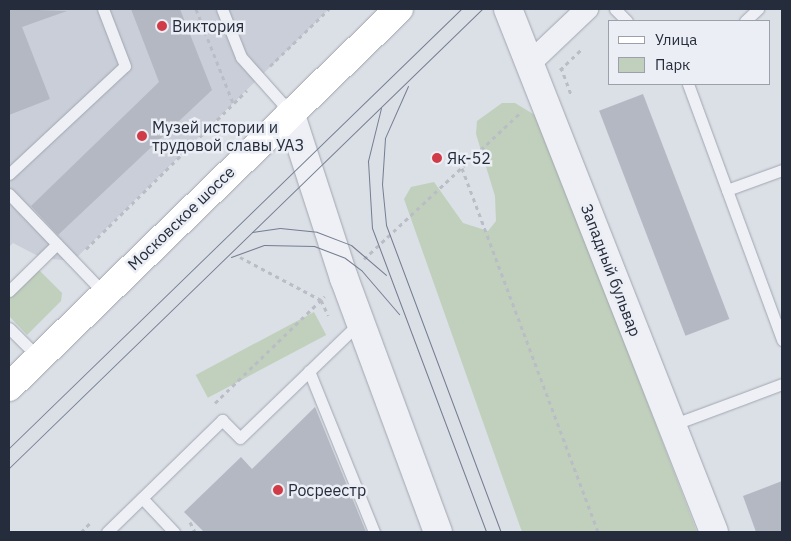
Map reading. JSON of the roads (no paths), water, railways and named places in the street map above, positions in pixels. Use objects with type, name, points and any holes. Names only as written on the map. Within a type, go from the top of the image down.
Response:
[{"type":"main road","name":"Московское шоссе","points":[[9,387],[290,112],[399,9]]},
{"type":"street","name":"Западный бульвар","points":[[508,9],[714,532]]},
{"type":"street","points":[[530,63],[587,9]]},
{"type":"street","points":[[290,112],[344,278],[438,532]]},
{"type":"lane","points":[[9,174],[125,66],[104,9]]},
{"type":"lane","points":[[222,9],[241,57],[290,112]]},
{"type":"lane","points":[[615,9],[626,20]]},
{"type":"lane","points":[[746,20],[758,9]]},
{"type":"lane","points":[[688,85],[782,340]]},
{"type":"lane","points":[[727,190],[782,170]]},
{"type":"lane","points":[[9,194],[104,293]]},
{"type":"lane","points":[[9,291],[56,244]]},
{"type":"lane","points":[[107,532],[222,420],[240,438],[360,322]]},
{"type":"lane","points":[[9,328],[39,358]]},
{"type":"lane","points":[[308,371],[374,532]]},
{"type":"lane","points":[[672,426],[782,384]]},
{"type":"lane","points":[[142,498],[174,532]]},
{"type":"tram line","points":[[9,448],[461,9]]},
{"type":"tram line","points":[[9,468],[482,9]]},
{"type":"tram line","points":[[408,86],[385,138],[382,184],[386,225],[501,532]]},
{"type":"tram line","points":[[381,108],[368,161],[372,228],[486,532]]},
{"type":"tram line","points":[[252,232],[280,228],[317,232],[351,245],[386,275]]},
{"type":"tram line","points":[[231,257],[264,245],[314,246],[345,258],[362,271],[399,314]]},
{"type":"place","name":"Виктория","points":[[162,26]]},
{"type":"place","name":"Музей истории и трудовой славы УАЗ","points":[[142,136]]},
{"type":"place","name":"Як-52","points":[[437,158]]},
{"type":"place","name":"Росреестр","points":[[278,490]]}]
